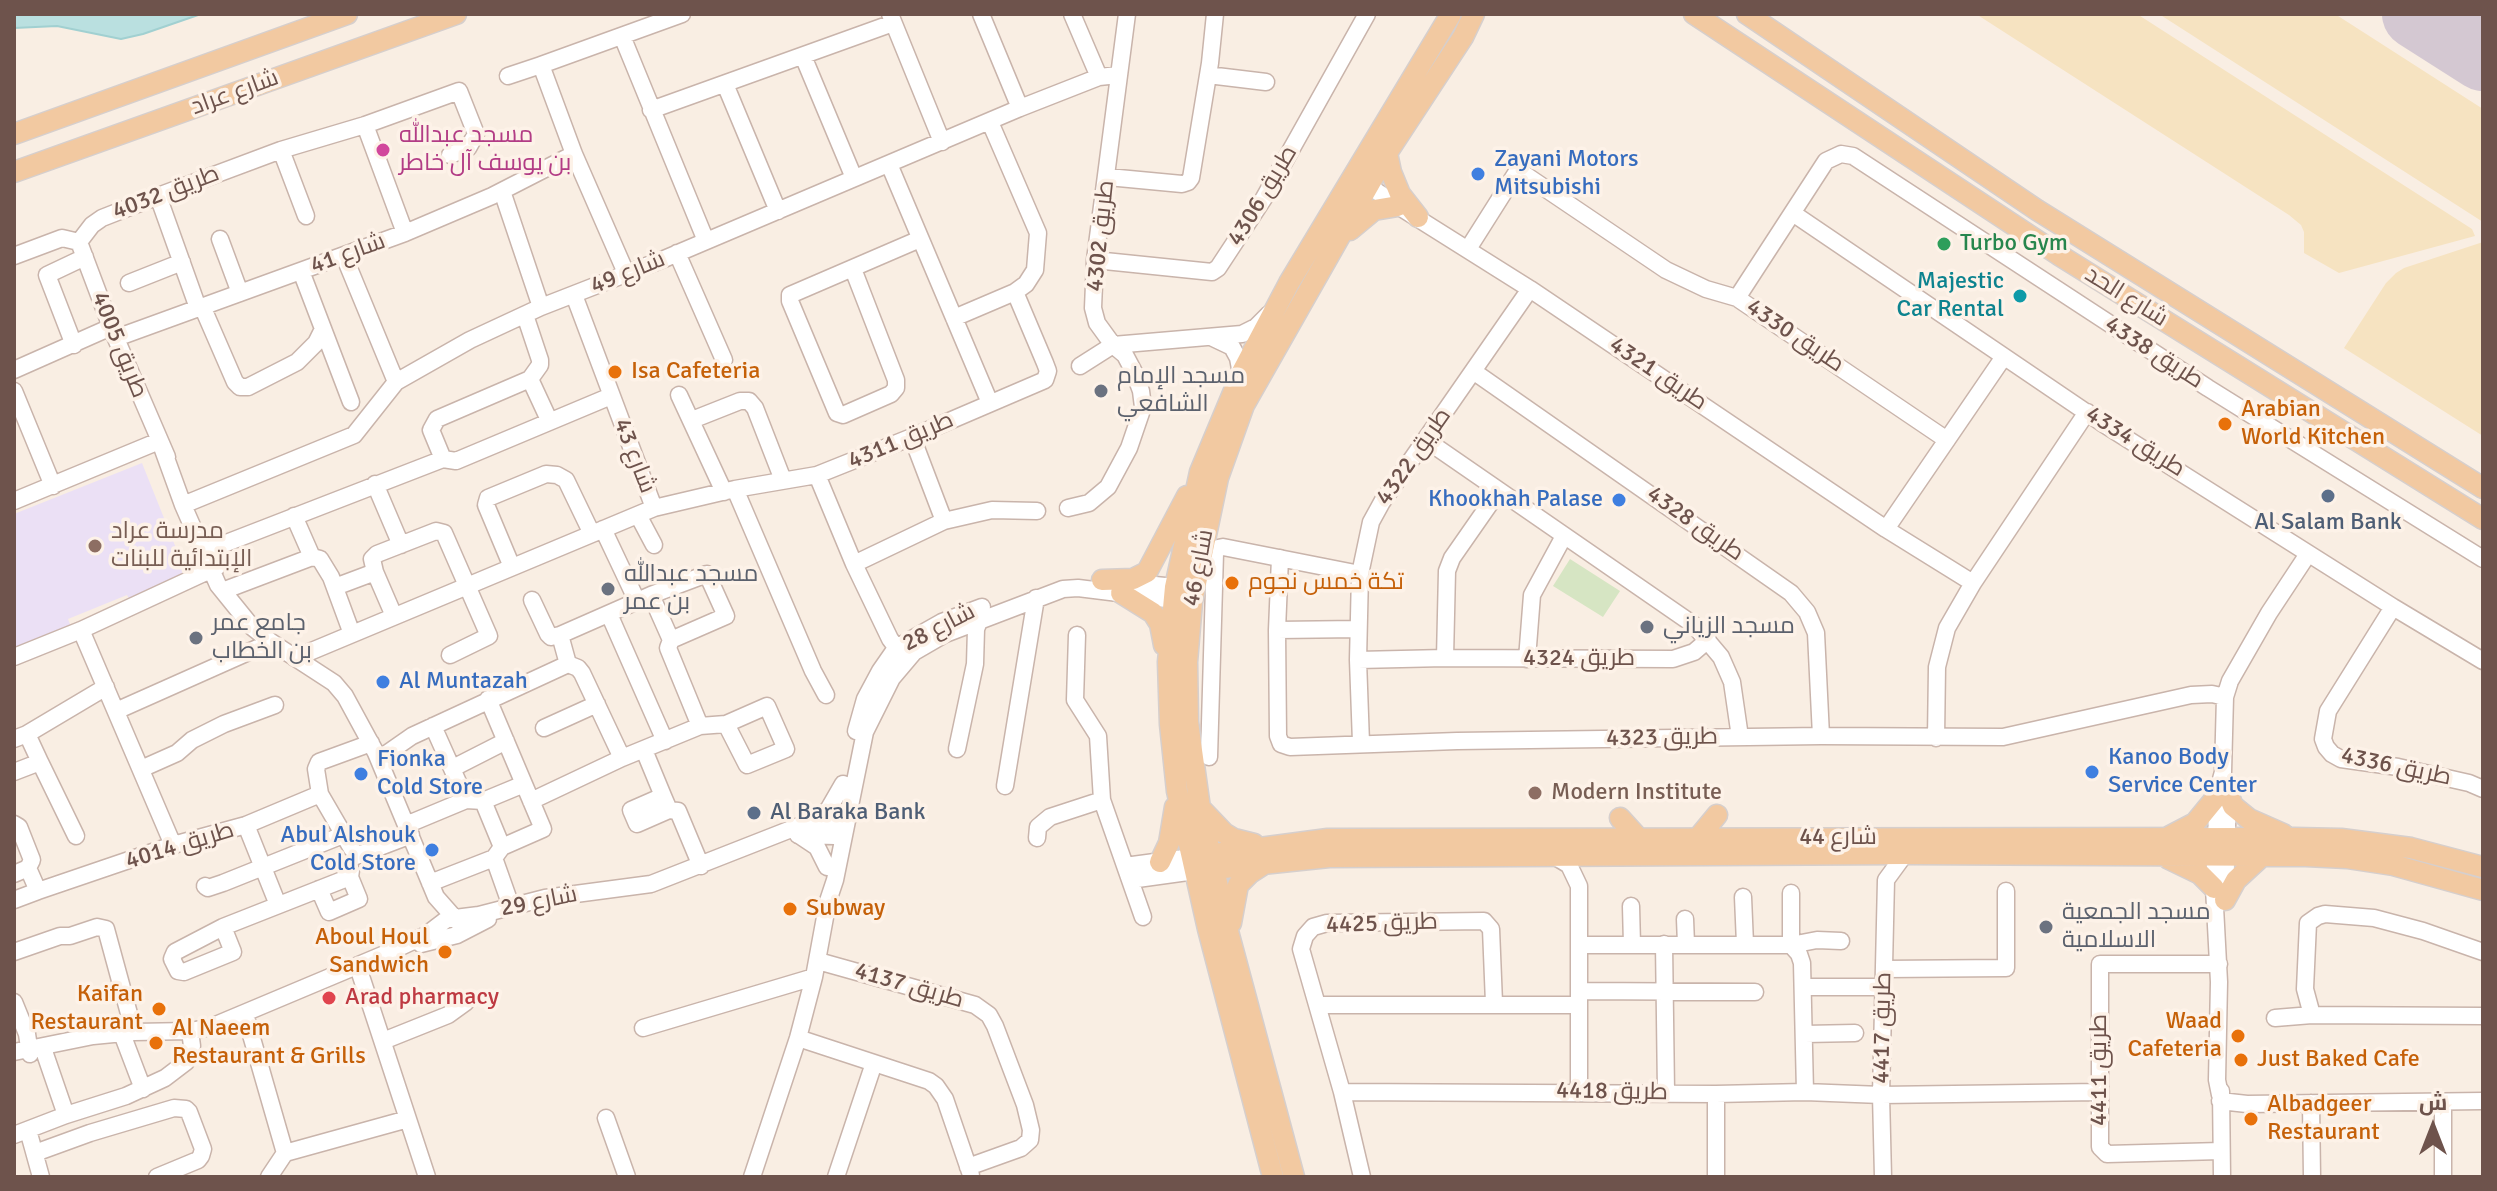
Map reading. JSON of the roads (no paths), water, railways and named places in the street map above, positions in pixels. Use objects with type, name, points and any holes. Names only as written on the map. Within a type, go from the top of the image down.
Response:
[{"type":"main road","name":"شارع عراد","points":[[14,134],[347,14]]},
{"type":"main road","name":"شارع عراد","points":[[14,172],[456,14]]},
{"type":"main road","name":"شارع 46","points":[[1294,1177],[1229,935],[1177,791],[1168,662],[1218,478],[1244,405],[1369,186],[1376,153],[1450,14]]},
{"type":"main road","name":"شارع 46","points":[[1273,1177],[1211,943],[1202,862],[1200,808],[1188,722],[1184,595],[1200,472],[1241,374],[1272,313],[1376,153],[1463,37],[1474,14]]},
{"type":"main road","points":[[1463,37],[1481,14]]},
{"type":"main road","name":"شارع الحد","points":[[1694,14],[2059,255],[2483,519]]},
{"type":"main road","name":"شارع الحد","points":[[1747,14],[2037,210],[2483,488]]},
{"type":"main road","points":[[1376,153],[1391,172],[1400,194],[1418,217]]},
{"type":"main road","points":[[1336,244],[1369,213],[1398,206]]},
{"type":"main road","points":[[1102,580],[1133,579],[1147,572],[1200,472]]},
{"type":"main road","points":[[1121,593],[1153,613],[1160,624],[1168,662]]},
{"type":"main road","points":[[1160,862],[1169,843],[1177,791]]},
{"type":"main road","points":[[2262,856],[2219,894],[2200,874],[2162,847],[2192,826],[2223,796],[2249,819],[2294,838]]},
{"type":"main road","points":[[1200,808],[1227,835],[1267,854],[1238,885],[1229,935]]},
{"type":"main road","points":[[1698,838],[1717,815]]},
{"type":"main road","points":[[1620,818],[1640,840]]},
{"type":"main road","name":"شارع 44","points":[[1202,862],[1267,854],[1328,839],[1698,838],[2222,847],[2294,838],[2341,839],[2411,848],[2483,867]]},
{"type":"main road","name":"شارع 44","points":[[1267,854],[1329,857],[1865,855],[2162,847]]},
{"type":"main road","name":"شارع 44","points":[[2222,847],[2262,856],[2347,858],[2393,865],[2483,890]]},
{"type":"street","points":[[508,76],[682,14]]},
{"type":"street","points":[[981,14],[1020,108]]},
{"type":"street","points":[[1072,14],[1099,77]]},
{"type":"street","name":"طريق 4302","points":[[1068,508],[1089,503],[1108,487],[1129,448],[1143,407],[1134,372],[1125,355],[1113,345],[1097,323],[1093,308],[1095,260],[1127,14]]},
{"type":"street","points":[[1108,177],[1188,182],[1208,75],[1215,14]]},
{"type":"street","name":"طريق 4306","points":[[1095,260],[1212,272],[1218,268],[1264,198],[1367,14]]},
{"type":"street","points":[[651,110],[803,56],[892,19],[942,142]]},
{"type":"street","points":[[622,36],[706,241]]},
{"type":"street","points":[[803,56],[854,178]]},
{"type":"street","points":[[541,65],[574,154],[626,273]]},
{"type":"street","name":"شارع 49","points":[[186,504],[354,435],[396,382],[470,340],[541,307],[1020,108],[1099,77],[1118,75]]},
{"type":"street","points":[[1208,75],[1266,82]]},
{"type":"street","points":[[725,84],[778,211]]},
{"type":"street","name":"طريق 4032","points":[[74,345],[47,275],[82,249],[92,225],[102,218],[281,150],[365,125],[459,91],[476,134],[468,148],[450,155]]},
{"type":"street","points":[[954,318],[1015,292],[1026,284],[1035,270],[1038,233],[990,122]]},
{"type":"street","points":[[365,125],[405,233]]},
{"type":"street","points":[[281,150],[306,216]]},
{"type":"street","name":"شارع 41","points":[[14,370],[74,345],[200,307],[405,233],[502,191],[574,154]]},
{"type":"street","name":"طريق 4338","points":[[1826,161],[1841,154],[1853,156],[2208,388],[2483,559]]},
{"type":"street","name":"طريق 4330","points":[[1826,161],[1737,298],[1947,440]]},
{"type":"street","points":[[889,164],[990,403]]},
{"type":"street","points":[[1468,249],[1518,170],[1666,270],[1706,289],[1737,298]]},
{"type":"street","name":"طريق 4321","points":[[1369,186],[1530,289],[1886,529],[1973,583]]},
{"type":"street","points":[[502,191],[541,307]]},
{"type":"street","points":[[158,196],[200,307],[240,387],[248,387],[297,362],[316,343],[323,329]]},
{"type":"street","name":"طريق 4334","points":[[1794,214],[2003,358],[2308,554],[2483,661]]},
{"type":"street","points":[[14,256],[62,238],[82,249]]},
{"type":"street","points":[[220,239],[240,293]]},
{"type":"street","points":[[853,269],[896,380],[891,394],[843,415],[837,413],[790,301],[794,291],[920,239]]},
{"type":"street","name":"طريق 4005","points":[[82,249],[113,333],[225,590],[244,619],[271,642],[334,683],[345,696],[374,750],[451,927]]},
{"type":"street","points":[[677,253],[724,360]]},
{"type":"street","points":[[344,256],[396,382]]},
{"type":"street","points":[[129,283],[182,262]]},
{"type":"street","points":[[301,271],[351,402]]},
{"type":"street","name":"طريق 4322","points":[[1361,743],[1358,660],[1360,574],[1375,512],[1530,289]]},
{"type":"street","name":"طريق 4311","points":[[730,490],[817,475],[1045,380],[1048,371],[1015,292]]},
{"type":"street","name":"شارع 43","points":[[574,295],[654,508],[730,490]]},
{"type":"street","points":[[1080,366],[1113,345],[1245,333],[1272,313]]},
{"type":"street","points":[[443,459],[431,430],[437,419],[530,379],[540,365],[525,315]]},
{"type":"street","points":[[1211,337],[1232,347],[1241,374]]},
{"type":"street","points":[[1886,529],[2003,358]]},
{"type":"street","name":"طريق 4328","points":[[1473,371],[1791,593],[1807,612],[1816,633],[1821,736]]},
{"type":"street","points":[[530,379],[549,420]]},
{"type":"street","points":[[14,391],[53,486]]},
{"type":"street","points":[[679,395],[730,490],[826,695]]},
{"type":"street","points":[[206,551],[443,459],[456,461],[611,396]]},
{"type":"street","points":[[692,420],[740,401],[749,401],[755,408],[783,480]]},
{"type":"street","points":[[1936,738],[1937,667],[1947,628],[1973,583],[2087,412]]},
{"type":"street","points":[[912,437],[944,521]]},
{"type":"street","points":[[1426,440],[1694,625],[1721,657],[1732,682],[1740,737]]},
{"type":"street","points":[[14,501],[160,444]]},
{"type":"street","points":[[512,567],[486,500],[546,474],[557,475],[566,480],[671,640]]},
{"type":"street","points":[[817,475],[854,564],[881,616],[906,650]]},
{"type":"street","points":[[375,484],[401,545]]},
{"type":"street","points":[[1445,658],[1447,571],[1452,558],[1498,492]]},
{"type":"street","points":[[295,658],[654,508]]},
{"type":"street","points":[[854,564],[944,521],[992,510],[1037,511]]},
{"type":"street","points":[[638,515],[654,545]]},
{"type":"street","points":[[294,516],[312,557],[323,564],[335,587],[352,634]]},
{"type":"street","points":[[335,587],[373,565],[377,554],[436,531],[444,533],[489,636],[450,655]]},
{"type":"street","points":[[1527,659],[1532,595],[1564,536]]},
{"type":"street","points":[[1209,757],[1215,553],[1218,548],[1360,574]]},
{"type":"street","points":[[2222,1177],[2220,1101],[2223,1018],[2215,932],[2222,847],[2225,697],[2230,681],[2269,613],[2308,554]]},
{"type":"street","points":[[225,590],[312,557]]},
{"type":"street","name":"طريق 4323","points":[[1280,558],[1278,736],[1281,744],[1290,747],[1361,743],[1740,737],[2003,737],[2191,695],[2225,697]]},
{"type":"street","points":[[373,565],[394,616]]},
{"type":"street","points":[[14,657],[81,630],[214,568]]},
{"type":"street","points":[[532,600],[551,637],[707,574],[726,616],[671,640],[668,648],[700,726]]},
{"type":"street","name":"شارع 28","points":[[752,1177],[798,1038],[816,969],[832,891],[843,784],[865,699],[880,671],[942,622],[1046,583],[1076,578],[1102,580],[1184,595]]},
{"type":"street","name":"شارع 28","points":[[828,901],[827,867],[865,732],[906,650],[1063,589],[1184,595]]},
{"type":"street","points":[[1005,786],[1036,598]]},
{"type":"street","name":"طريق 4336","points":[[2393,607],[2328,711],[2323,739],[2326,747],[2341,759],[2398,767],[2483,789]]},
{"type":"street","points":[[609,614],[665,741]]},
{"type":"street","name":"شارع 28","points":[[957,749],[980,619]]},
{"type":"street","points":[[1277,630],[1358,629]]},
{"type":"street","points":[[81,630],[173,845]]},
{"type":"street","points":[[948,632],[963,635],[976,653]]},
{"type":"street","points":[[560,635],[568,664]]},
{"type":"street","points":[[1077,635],[1075,700],[1098,736],[1102,800],[1143,917]]},
{"type":"street","name":"طريق 4324","points":[[1358,660],[1673,659],[1694,652],[1708,640]]},
{"type":"street","points":[[116,711],[271,642]]},
{"type":"street","points":[[319,889],[329,912],[359,899],[350,857],[320,794],[316,769],[319,762],[407,739],[568,664],[578,668],[622,758]]},
{"type":"street","points":[[76,836],[40,762],[20,737],[106,687]]},
{"type":"street","points":[[433,890],[543,829],[488,699]]},
{"type":"street","points":[[544,728],[597,704]]},
{"type":"street","points":[[141,769],[177,753],[192,740],[224,724],[275,705]]},
{"type":"street","points":[[531,801],[700,726],[726,724]]},
{"type":"street","points":[[433,726],[453,768],[474,800],[498,852],[511,906]]},
{"type":"street","points":[[453,768],[506,741]]},
{"type":"street","points":[[644,750],[666,803],[678,811],[701,866]]},
{"type":"street","points":[[14,772],[40,762]]},
{"type":"street","points":[[223,927],[319,889],[350,857],[474,800],[524,784]]},
{"type":"street","points":[[827,867],[817,847],[801,830],[828,810],[843,784]]},
{"type":"street","name":"طريق 4014","points":[[14,900],[173,845],[246,825],[320,794]]},
{"type":"street","points":[[1037,838],[1038,827],[1050,817],[1102,800]]},
{"type":"street","points":[[14,824],[19,827],[32,860],[21,871],[38,891]]},
{"type":"street","points":[[246,825],[278,905]]},
{"type":"street","name":"شارع 29","points":[[451,927],[532,907],[669,887],[801,830]]},
{"type":"street","name":"شارع 29","points":[[26,1053],[129,1035],[191,1034],[246,1017],[428,941],[479,915],[557,896],[651,884],[801,830],[839,832]]},
{"type":"street","points":[[1865,855],[1886,880],[1905,854]]},
{"type":"street","points":[[1554,856],[1569,865],[1579,886],[1579,1092]]},
{"type":"street","points":[[1579,886],[1587,868],[1602,856]]},
{"type":"street","name":"طريق 4014","points":[[205,886],[208,888],[263,866],[350,857]]},
{"type":"street","points":[[1127,873],[1160,862],[1202,862]]},
{"type":"street","points":[[1127,873],[1202,862]]},
{"type":"street","name":"طريق 4417","points":[[1883,1177],[1881,1095],[1886,880]]},
{"type":"street","points":[[1884,969],[2006,968],[2006,891]]},
{"type":"street","points":[[1791,893],[1791,945],[1799,954],[1803,987],[1805,1092]]},
{"type":"street","points":[[1743,897],[1745,944]]},
{"type":"street","points":[[1631,906],[1632,945]]},
{"type":"street","points":[[2312,1015],[2305,989],[2308,923],[2318,916],[2374,918],[2483,952]]},
{"type":"street","points":[[1685,919],[1686,944]]},
{"type":"street","name":"طريق 4425","points":[[1362,1177],[1319,1005],[1301,949],[1305,936],[1313,927],[1327,923],[1484,921],[1489,925],[1494,1003]]},
{"type":"street","points":[[14,952],[60,936],[97,927],[106,929],[143,1089]]},
{"type":"street","points":[[1580,945],[1791,945],[1817,940],[1841,941]]},
{"type":"street","points":[[1664,944],[1666,1092]]},
{"type":"street","name":"طريق 4411","points":[[2219,964],[2100,964],[2100,1147],[2103,1152],[2221,1151]]},
{"type":"street","points":[[643,1028],[816,969]]},
{"type":"street","name":"طريق 4137","points":[[816,969],[975,1005],[989,1015],[1025,1105],[1031,1130],[1030,1140],[1021,1148],[970,1172]]},
{"type":"street","points":[[359,970],[427,1177]]},
{"type":"street","points":[[1803,987],[1883,987]]},
{"type":"street","points":[[1319,1005],[1494,1003],[1664,991],[1755,992]]},
{"type":"street","points":[[14,1002],[24,1023],[26,1053],[66,1115]]},
{"type":"street","points":[[383,1041],[448,1015],[466,1002]]},
{"type":"street","points":[[2275,1018],[2312,1015],[2483,1016]]},
{"type":"street","points":[[246,1017],[285,1153]]},
{"type":"street","points":[[1805,1034],[1855,1033]]},
{"type":"street","points":[[41,1177],[35,1153],[21,1132],[143,1089],[182,1067],[190,1055],[191,1034]]},
{"type":"street","points":[[798,1038],[936,1086],[945,1099],[970,1172]]},
{"type":"street","points":[[836,1177],[874,1063]]},
{"type":"street","name":"طريق 4418","points":[[1342,1092],[1805,1092],[1881,1095],[2100,1092]]},
{"type":"street","points":[[1716,1094],[1716,1177]]},
{"type":"street","points":[[2220,1101],[2247,1104],[2483,1101]]},
{"type":"street","points":[[2443,1102],[2443,1177]]},
{"type":"street","points":[[2311,1103],[2312,1177]]},
{"type":"street","points":[[35,1153],[174,1108],[186,1109],[203,1149],[201,1156],[157,1177]]},
{"type":"street","points":[[84,1110],[90,1133]]},
{"type":"street","points":[[606,1118],[627,1177]]},
{"type":"street","points":[[269,1177],[285,1153],[408,1119]]},
{"type":"water","points":[[14,14],[201,14],[121,39],[57,26],[14,28]]},
{"type":"place","name":"مسجد عبدالله بن يوسف آل خاطر","points":[[383,150]]},
{"type":"place","name":"Zayani Motors Mitsubishi","points":[[1478,174]]},
{"type":"place","name":"Turbo Gym","points":[[1944,244]]},
{"type":"place","name":"Majestic Car Rental","points":[[2020,296]]},
{"type":"place","name":"Isa Cafeteria","points":[[615,372]]},
{"type":"place","name":"مسجد الإمام الشافعي","points":[[1101,391]]},
{"type":"place","name":"Arabian World Kitchen","points":[[2225,424]]},
{"type":"place","name":"Al Salam Bank","points":[[2328,496]]},
{"type":"place","name":"Khookhah Palase","points":[[1619,500]]},
{"type":"place","name":"مدرسة عراد الإبتدائية للبنات","points":[[95,546]]},
{"type":"place","name":"تكة خمس نجوم","points":[[1232,583]]},
{"type":"place","name":"مسجد عبدالله بن عمر","points":[[608,589]]},
{"type":"place","name":"مسجد الزياني","points":[[1647,627]]},
{"type":"place","name":"جامع عمر بن الخطاب","points":[[196,638]]},
{"type":"place","name":"Al Muntazah","points":[[383,682]]},
{"type":"place","name":"Kanoo Body Service Center","points":[[2092,772]]},
{"type":"place","name":"Fionka Cold Store","points":[[361,774]]},
{"type":"place","name":"Modern Institute","points":[[1535,793]]},
{"type":"place","name":"Al Baraka Bank","points":[[754,813]]},
{"type":"place","name":"Abul Alshouk Cold Store","points":[[432,850]]},
{"type":"place","name":"Subway","points":[[790,909]]},
{"type":"place","name":"مسجد الجمعية الاسلامية","points":[[2046,927]]},
{"type":"place","name":"Aboul Houl Sandwich","points":[[445,952]]},
{"type":"place","name":"Arad pharmacy","points":[[329,998]]},
{"type":"place","name":"Kaifan Restaurant","points":[[159,1009]]},
{"type":"place","name":"Waad Cafeteria","points":[[2238,1036]]},
{"type":"place","name":"Al Naeem Restaurant & Grills","points":[[156,1043]]},
{"type":"place","name":"Just Baked Cafe","points":[[2241,1060]]},
{"type":"place","name":"Albadgeer Restaurant","points":[[2251,1119]]}]
